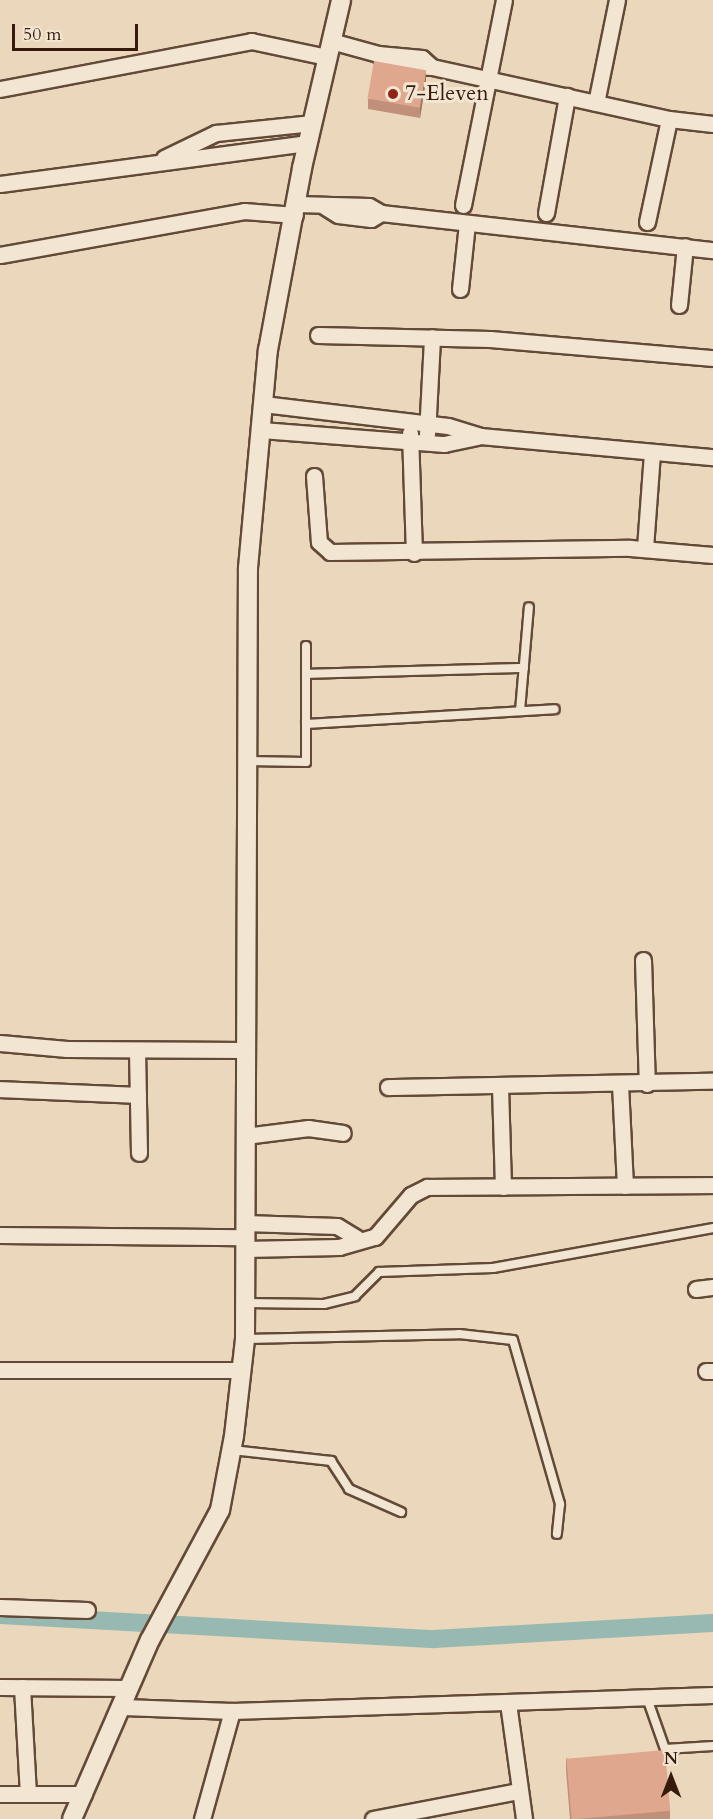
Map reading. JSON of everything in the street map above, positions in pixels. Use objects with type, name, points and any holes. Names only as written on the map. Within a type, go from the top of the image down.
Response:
[{"type":"street","points":[[72,1819],[123,1707],[128,1688],[150,1640],[175,1599],[220,1510],[232,1450],[245,1339],[244,1050],[248,568],[263,404],[295,209],[312,123],[341,0]]},
{"type":"street","points":[[463,205],[486,79],[504,0]]},
{"type":"street","points":[[596,103],[617,0]]},
{"type":"street","points":[[0,89],[250,41],[422,58],[432,67],[669,119],[713,124]]},
{"type":"street","points":[[546,213],[567,96]]},
{"type":"street","points":[[647,222],[669,119]]},
{"type":"street","points":[[161,159],[216,133],[312,123]]},
{"type":"street","points":[[0,184],[161,159],[308,143]]},
{"type":"street","points":[[0,255],[244,212],[369,206],[381,213],[713,250]]},
{"type":"street","points":[[460,290],[467,224]]},
{"type":"street","points":[[679,305],[685,246]]},
{"type":"street","points":[[318,335],[432,336],[713,358]]},
{"type":"street","points":[[427,442],[432,336]]},
{"type":"street","points":[[263,404],[427,424],[480,436],[713,457]]},
{"type":"street","points":[[320,434],[321,411]]},
{"type":"street","points":[[410,422],[414,553]]},
{"type":"street","points":[[261,430],[427,442],[480,436]]},
{"type":"street","points":[[645,548],[652,453]]},
{"type":"street","points":[[314,476],[324,548],[414,553],[645,548],[713,555]]},
{"type":"street","points":[[643,960],[647,1084]]},
{"type":"street","points":[[0,1043],[137,1050],[244,1050]]},
{"type":"street","points":[[137,1050],[139,1153]]},
{"type":"street","points":[[388,1087],[713,1081]]},
{"type":"street","points":[[620,1084],[625,1186]]},
{"type":"street","points":[[500,1086],[503,1187]]},
{"type":"street","points":[[0,1089],[138,1095]]},
{"type":"street","points":[[244,1136],[308,1128],[344,1132]]},
{"type":"street","points":[[0,1234],[244,1236],[339,1247],[357,1238],[383,1233],[418,1190],[713,1185]]},
{"type":"street","points":[[244,1236],[337,1226],[357,1238]]},
{"type":"street","points":[[696,1289],[713,1287]]},
{"type":"street","points":[[0,1370],[242,1370]]},
{"type":"street","points":[[0,1607],[87,1610]]},
{"type":"street","points":[[0,1687],[128,1688]]},
{"type":"street","points":[[22,1687],[28,1794]]},
{"type":"street","points":[[123,1707],[232,1711],[713,1695]]},
{"type":"street","points":[[508,1703],[524,1819]]},
{"type":"street","points":[[202,1819],[232,1711]]},
{"type":"street","points":[[373,1819],[519,1791]]},
{"type":"street","points":[[0,1794],[84,1794]]},
{"type":"lane","points":[[520,711],[529,606]]},
{"type":"lane","points":[[246,761],[306,762],[306,646]]},
{"type":"lane","points":[[306,674],[524,668]]},
{"type":"lane","points":[[306,724],[555,709]]},
{"type":"lane","points":[[244,1303],[324,1304],[356,1296],[385,1271],[493,1268],[713,1228]]},
{"type":"lane","points":[[245,1339],[459,1334],[513,1340],[560,1504],[557,1534]]},
{"type":"lane","points":[[232,1450],[331,1461],[349,1489],[401,1512]]},
{"type":"lane","points":[[647,1698],[665,1749],[713,1746]]},
{"type":"building","points":[[374,61],[426,70],[420,108],[367,98]]},
{"type":"building","points":[[665,1750],[670,1811],[572,1819],[566,1759]]},
{"type":"waterway","points":[[0,1615],[434,1639],[713,1623]]},
{"type":"place","name":"7-Eleven","points":[[393,94]]}]
